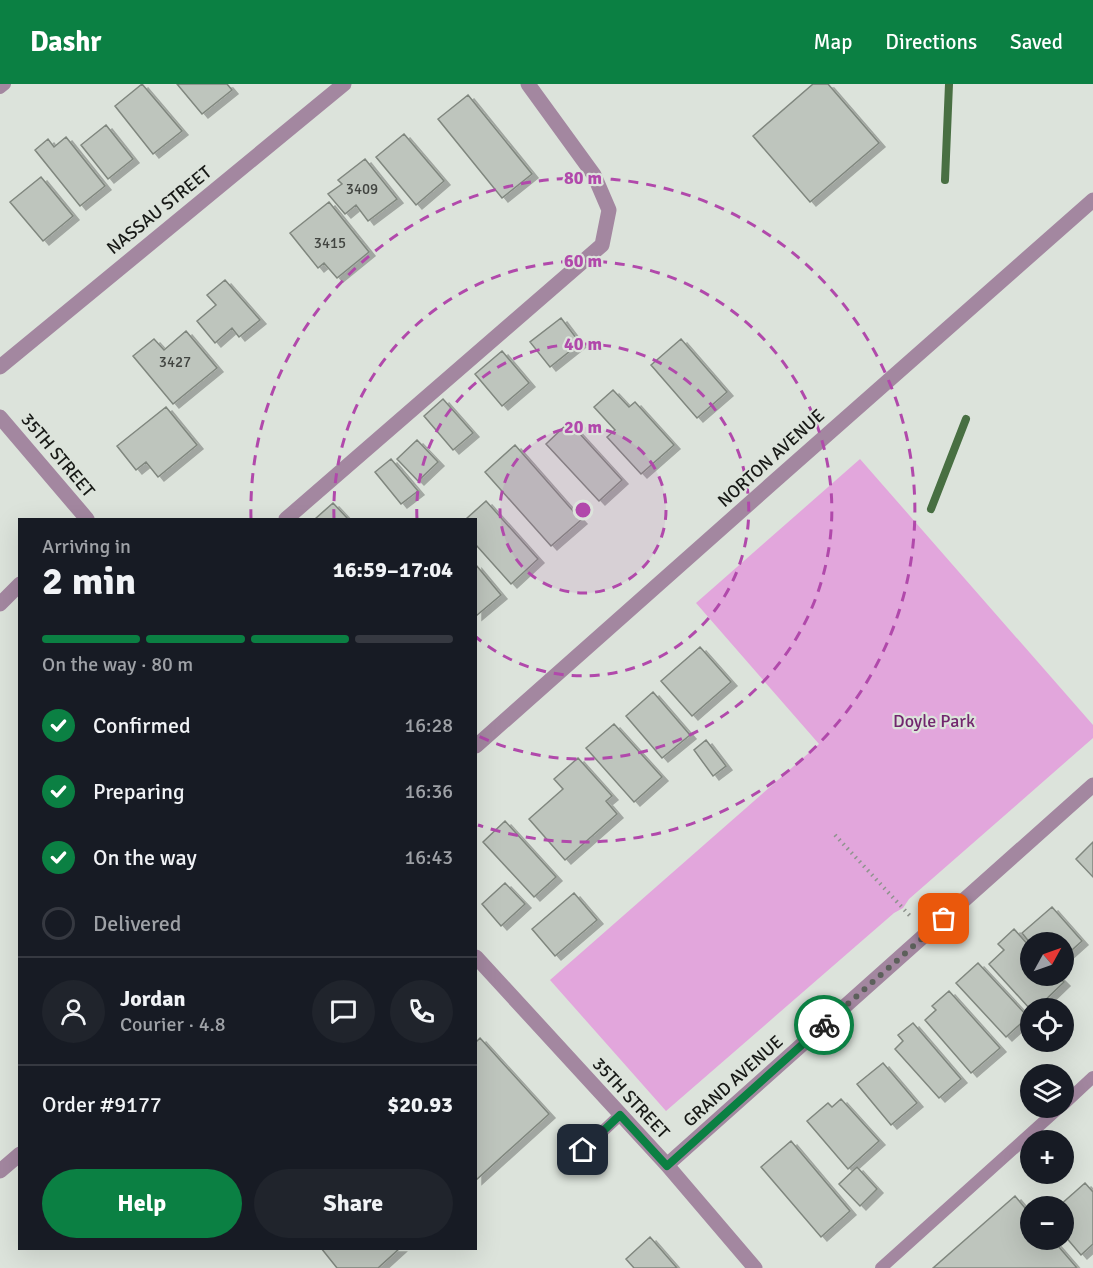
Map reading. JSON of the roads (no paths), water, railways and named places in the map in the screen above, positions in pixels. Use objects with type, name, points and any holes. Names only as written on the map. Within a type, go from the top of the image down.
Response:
[{"type":"street","name":"NASSAU STREET","points":[[0,366],[344,84]]},
{"type":"street","points":[[287,518],[602,245],[609,210],[594,175],[528,84]]},
{"type":"street","name":"NORTON AVENUE","points":[[477,745],[836,424],[1093,200]]},
{"type":"street","name":"35TH STREET","points":[[0,417],[85,518]]},
{"type":"street","points":[[0,604],[18,586]]},
{"type":"street","name":"GRAND AVENUE","points":[[667,1166],[1093,785]]},
{"type":"street","name":"35TH STREET","points":[[477,958],[667,1166],[755,1268]]},
{"type":"street","points":[[0,1171],[18,1156]]},
{"type":"lane","points":[[0,88],[5,84]]},
{"type":"lane","points":[[1074,1095],[1093,1077]]},
{"type":"lane","points":[[583,1150],[620,1115]]},
{"type":"lane","points":[[881,1268],[1049,1118]]},
{"type":"waterway","points":[[945,180],[949,84]]},
{"type":"waterway","points":[[931,509],[966,419]]},
{"type":"park label","name":"Doyle Park","points":[[934,721]]}]
